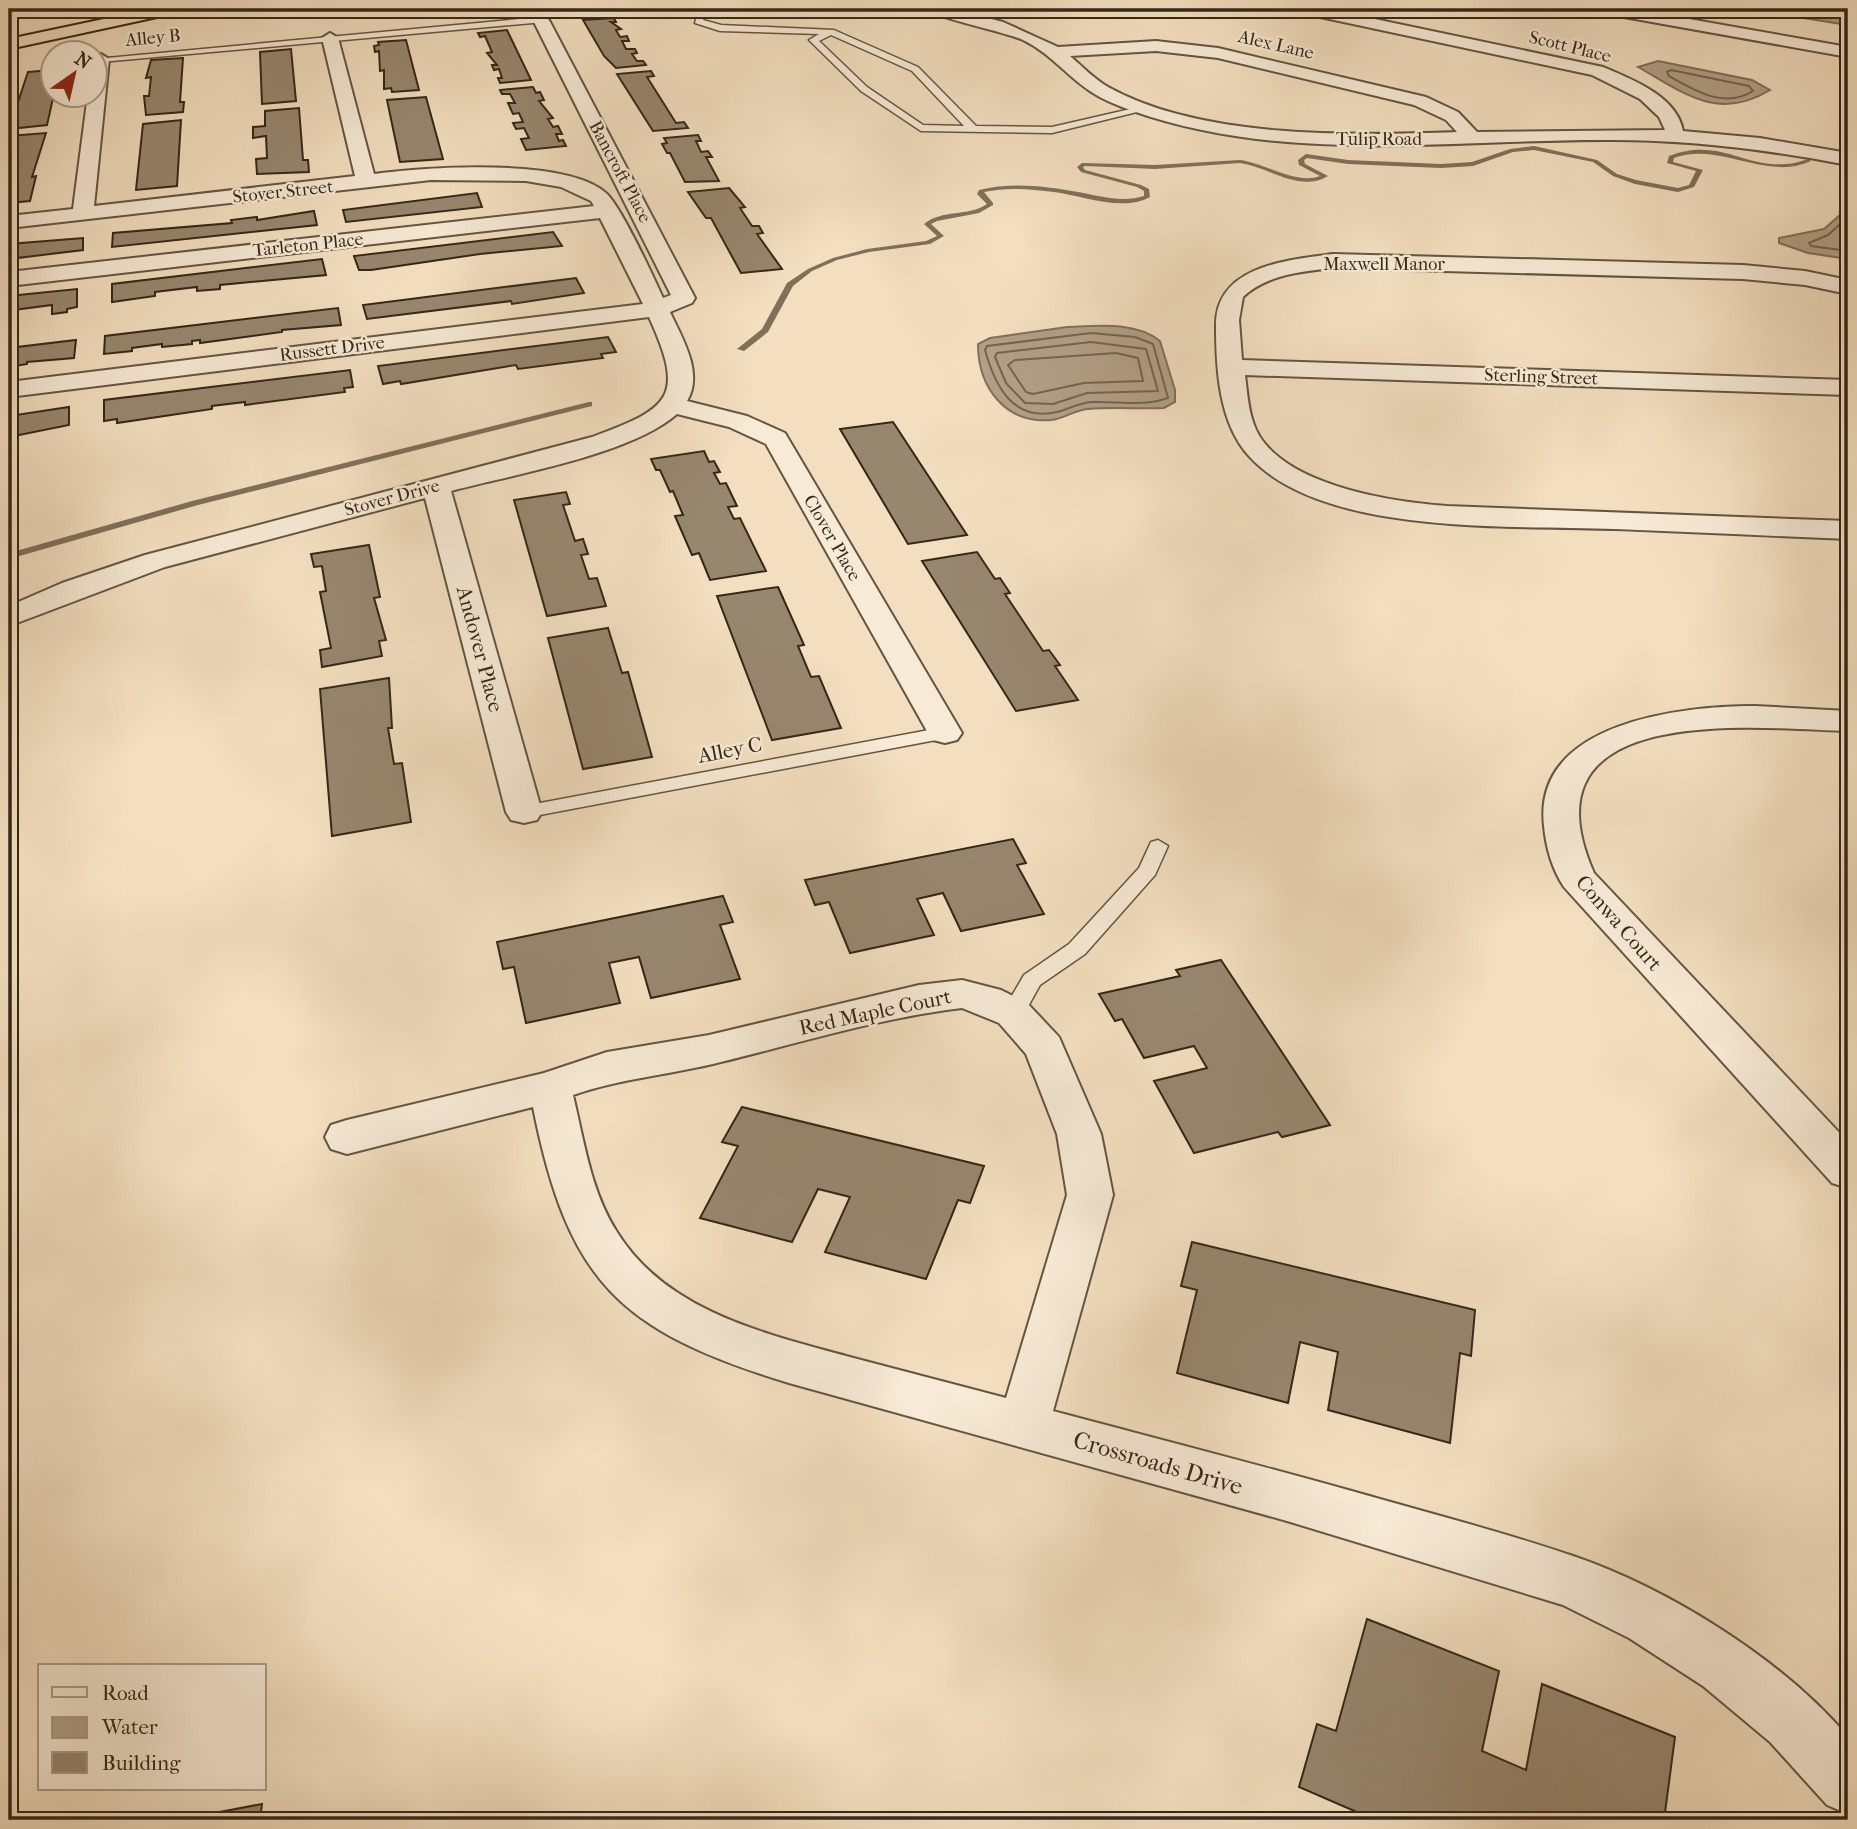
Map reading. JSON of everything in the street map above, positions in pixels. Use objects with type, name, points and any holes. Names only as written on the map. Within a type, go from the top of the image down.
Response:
[{"type":"highway","points":[[9,37],[141,9]]},
{"type":"highway","points":[[9,44],[171,9]]},
{"type":"street","name":"Scott Place","points":[[1306,9],[1597,71],[1633,88],[1669,115],[1675,126],[1675,136]]},
{"type":"street","points":[[1607,9],[1848,52]]},
{"type":"street","name":"Tulip Road","points":[[952,10],[1028,36],[1055,52],[1102,91],[1194,121],[1278,135],[1369,140],[1612,134],[1675,136],[1765,144],[1848,159]]},
{"type":"street","name":"Bancroft Place","points":[[541,20],[684,298],[656,309]]},
{"type":"street","points":[[330,38],[367,183]]},
{"type":"street","name":"Alex Lane","points":[[1055,52],[1156,46],[1218,53],[1420,101],[1452,116],[1472,138]]},
{"type":"street","points":[[83,214],[96,108]]},
{"type":"street","name":"Stover Street","points":[[557,180],[588,170],[612,157]]},
{"type":"street","name":"Stover Street","points":[[9,222],[367,183],[482,173],[524,174],[557,180],[599,197],[656,309]]},
{"type":"street","name":"Tarleton Place","points":[[9,279],[607,211]]},
{"type":"street","name":"Maxwell Manor","points":[[1848,287],[1805,278],[1743,272],[1357,261],[1311,264],[1262,277],[1233,295],[1226,315],[1240,423],[1256,449],[1301,481],[1343,498],[1426,513],[1848,530]]},
{"type":"street","points":[[656,309],[684,371],[682,389],[671,405]]},
{"type":"street","name":"Russett Drive","points":[[9,390],[656,309]]},
{"type":"street","name":"Sterling Street","points":[[1233,367],[1848,387]]},
{"type":"street","name":"Stover Drive","points":[[9,617],[73,589],[155,561],[601,443],[644,425],[671,405]]},
{"type":"street","name":"Clover Place","points":[[671,405],[753,425],[776,439],[944,733]]},
{"type":"street","name":"Andover Place","points":[[436,486],[524,812]]},
{"type":"street","name":"Conwa Court","points":[[1848,720],[1700,718],[1636,731],[1608,744],[1577,768],[1565,782],[1561,816],[1566,856],[1584,887],[1848,1171]]},
{"type":"street","name":"Red Maple Court","points":[[347,1137],[550,1087],[607,1067],[709,1050],[919,999],[962,994],[987,1000],[1013,1013],[1044,1048],[1079,1134],[1090,1195],[1060,1307],[1023,1425]]},
{"type":"street","name":"Crossroads Drive","points":[[550,1087],[571,1183],[584,1221],[607,1256],[640,1291],[681,1321],[741,1349],[1023,1425],[1573,1582],[1620,1602],[1706,1654],[1765,1698],[1836,1767],[1848,1784]]},
{"type":"lane","points":[[703,9],[698,21],[720,28],[831,32],[915,69],[973,129]]},
{"type":"lane","name":"Alley B","points":[[108,57],[541,20]]},
{"type":"lane","points":[[831,32],[813,40],[864,89],[920,128],[1052,130],[1148,108]]},
{"type":"lane","name":"Alley C","points":[[524,812],[944,733]]},
{"type":"lane","points":[[1013,1013],[1032,980],[1077,949],[1148,870],[1158,846]]},
{"type":"water","points":[[1747,9],[1838,9],[1848,11],[1848,25]]},
{"type":"water","points":[[1658,61],[1752,80],[1770,90],[1734,104],[1702,100],[1638,67]]},
{"type":"water","points":[[1848,208],[1848,259],[1808,253],[1779,243],[1779,238],[1824,229]]},
{"type":"water","points":[[1067,327],[1128,328],[1139,330],[1160,341],[1175,390],[1175,402],[1164,408],[1083,410],[1051,420],[1035,420],[1008,409],[989,388],[983,375],[978,344],[990,338]]},
{"type":"building","points":[[614,18],[616,22],[611,22],[621,29],[616,30],[620,37],[627,36],[629,41],[622,41],[626,49],[635,49],[637,53],[632,54],[637,61],[643,61],[646,65],[616,68],[604,56],[583,20]]},
{"type":"building","points":[[507,30],[531,80],[500,83],[498,78],[502,78],[499,69],[494,70],[492,65],[497,65],[487,53],[492,52],[485,36],[480,37],[478,33]]},
{"type":"building","points":[[406,40],[419,90],[392,92],[391,88],[384,89],[384,70],[380,71],[379,51],[375,52],[374,46],[379,45],[378,42]]},
{"type":"building","points":[[291,49],[296,101],[262,104],[260,52]]},
{"type":"building","points":[[183,58],[180,102],[184,102],[183,112],[146,115],[144,96],[149,96],[151,77],[146,78],[151,60]]},
{"type":"building","points":[[38,71],[38,108],[51,108],[47,125],[9,129],[28,72]]},
{"type":"building","points":[[651,71],[654,76],[647,77],[676,123],[684,122],[688,128],[653,131],[617,74]]},
{"type":"building","points":[[533,87],[536,93],[540,92],[544,100],[539,101],[553,118],[548,119],[553,127],[558,126],[562,134],[556,134],[559,141],[563,140],[566,146],[526,150],[521,139],[529,138],[524,128],[516,129],[513,123],[523,122],[519,113],[513,114],[508,103],[515,103],[510,94],[502,94],[500,90]]},
{"type":"building","points":[[426,97],[443,159],[400,162],[387,100]]},
{"type":"building","points":[[299,108],[303,160],[308,160],[309,172],[257,174],[256,159],[267,158],[266,136],[253,138],[253,127],[265,126],[265,111]]},
{"type":"building","points":[[181,120],[177,186],[136,190],[143,124]]},
{"type":"building","points":[[46,133],[32,177],[36,176],[30,201],[9,203],[9,136]]},
{"type":"building","points":[[698,135],[701,141],[696,141],[701,152],[708,151],[712,157],[706,157],[719,181],[685,182],[670,153],[667,153],[662,144],[667,143],[664,138]]},
{"type":"building","points":[[729,188],[745,207],[740,208],[752,226],[759,226],[763,233],[757,234],[782,269],[741,273],[711,218],[706,218],[688,192]]},
{"type":"building","points":[[477,193],[482,207],[346,222],[343,210]]},
{"type":"building","points":[[314,211],[317,225],[112,247],[113,233],[232,223],[231,220],[257,217],[257,220]]},
{"type":"building","points":[[553,232],[562,246],[480,254],[371,270],[359,270],[354,256]]},
{"type":"building","points":[[83,238],[83,250],[9,259],[9,244]]},
{"type":"building","points":[[322,259],[326,275],[220,285],[220,289],[197,291],[197,287],[155,292],[155,296],[112,302],[112,284]]},
{"type":"building","points":[[576,278],[584,293],[512,304],[511,301],[367,319],[363,305]]},
{"type":"building","points":[[77,289],[77,307],[67,309],[67,312],[52,314],[52,305],[14,310],[13,314],[9,314],[9,296]]},
{"type":"building","points":[[338,308],[341,325],[282,330],[200,343],[200,340],[192,341],[192,344],[162,347],[162,344],[104,354],[105,336]]},
{"type":"building","points":[[608,337],[616,352],[601,354],[603,358],[518,369],[516,365],[401,384],[400,381],[383,384],[378,366]]},
{"type":"building","points":[[76,340],[74,358],[27,362],[9,367],[9,348]]},
{"type":"building","points":[[350,370],[353,387],[344,388],[345,392],[245,405],[245,402],[212,406],[212,409],[117,423],[117,419],[104,421],[104,400]]},
{"type":"building","points":[[69,407],[69,425],[9,437],[9,416]]},
{"type":"building","points":[[893,422],[967,535],[908,544],[840,429]]},
{"type":"building","points":[[704,451],[709,462],[714,461],[720,472],[714,473],[720,484],[726,483],[737,506],[728,507],[734,519],[740,518],[766,571],[710,580],[699,553],[692,555],[675,516],[683,515],[673,491],[670,492],[660,470],[656,470],[651,459]]},
{"type":"building","points":[[566,492],[570,504],[563,505],[575,541],[583,539],[588,554],[581,555],[589,579],[597,578],[606,606],[547,616],[514,500]]},
{"type":"building","points":[[369,545],[380,597],[374,598],[386,640],[379,641],[382,656],[322,667],[320,650],[331,648],[320,592],[326,591],[322,566],[314,567],[311,554]]},
{"type":"building","points":[[977,552],[995,579],[1000,578],[1010,593],[1005,594],[1043,651],[1049,650],[1060,665],[1055,666],[1078,700],[1016,711],[922,561]]},
{"type":"building","points":[[778,587],[804,645],[798,646],[811,677],[819,676],[841,728],[772,740],[717,596]]},
{"type":"building","points":[[608,628],[622,673],[628,672],[652,757],[583,769],[548,638]]},
{"type":"building","points":[[389,678],[392,728],[388,728],[394,764],[402,763],[411,822],[332,836],[320,689]]},
{"type":"building","points":[[1013,839],[1026,863],[1017,865],[1044,914],[961,931],[943,893],[917,899],[934,935],[850,953],[829,902],[815,905],[805,880]]},
{"type":"building","points":[[723,896],[733,922],[720,925],[740,979],[651,998],[639,957],[609,963],[620,1003],[526,1023],[514,967],[503,969],[497,942]]},
{"type":"building","points":[[1221,960],[1330,1125],[1282,1137],[1278,1132],[1194,1153],[1154,1081],[1207,1068],[1194,1046],[1144,1058],[1122,1019],[1115,1021],[1099,994],[1180,976],[1176,970]]},
{"type":"building","points":[[742,1107],[984,1166],[970,1203],[958,1200],[926,1279],[825,1252],[850,1197],[818,1189],[792,1242],[700,1218],[738,1146],[722,1142]]},
{"type":"building","points":[[1192,1242],[1475,1310],[1471,1356],[1460,1353],[1450,1443],[1328,1410],[1338,1352],[1300,1342],[1288,1403],[1177,1373],[1197,1290],[1181,1286]]},
{"type":"building","points":[[1367,1619],[1499,1671],[1482,1751],[1526,1770],[1542,1684],[1675,1737],[1664,1820],[1375,1820],[1299,1787],[1317,1724],[1336,1731]]},
{"type":"building","points":[[262,1804],[260,1820],[177,1820]]},
{"type":"waterway","points":[[741,349],[765,330],[790,285],[810,270],[835,259],[869,250],[928,243],[941,236],[927,224],[934,219],[976,212],[991,204],[980,194],[981,191],[1015,186],[1131,202],[1147,197],[1147,190],[1139,186],[1083,171],[1080,167],[1084,164],[1155,167],[1240,161],[1307,181],[1325,176],[1302,165],[1301,160],[1306,156],[1348,162],[1441,166],[1473,164],[1512,150],[1534,148],[1595,161],[1615,175],[1635,182],[1678,190],[1692,186],[1700,170],[1670,163],[1671,157],[1684,152],[1711,151],[1781,166],[1808,161]]},
{"type":"waterway","points":[[9,556],[195,503],[589,404]]}]
